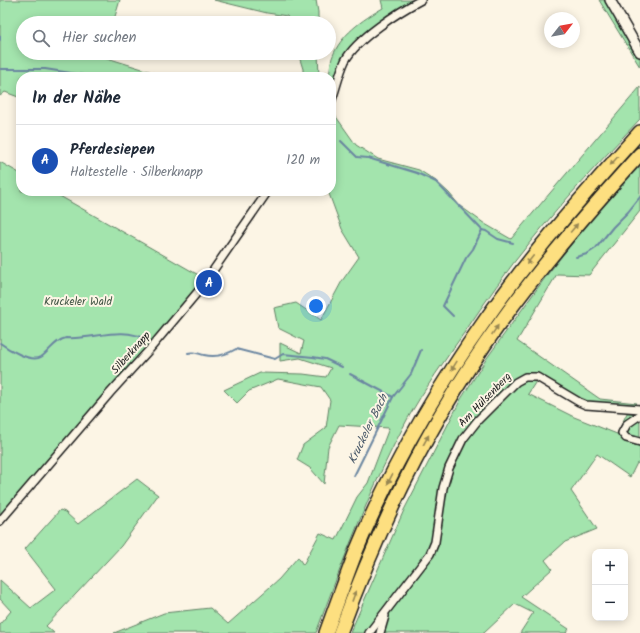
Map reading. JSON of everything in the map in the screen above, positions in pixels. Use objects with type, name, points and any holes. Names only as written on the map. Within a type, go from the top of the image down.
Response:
[{"type":"highway","points":[[326,633],[356,553],[381,497],[413,435],[451,372],[486,318],[530,260],[640,132]]},
{"type":"highway","points":[[340,633],[386,518],[419,454],[456,388],[499,324],[544,265],[583,218],[640,154]]},
{"type":"street","points":[[336,87],[345,60],[357,46],[405,8],[421,0]]},
{"type":"street","points":[[610,0],[640,52]]},
{"type":"street","name":"Silberknapp","points":[[0,521],[149,350],[204,284],[265,196]]},
{"type":"street","name":"Am Hülsenberg","points":[[369,633],[430,554],[435,542],[438,527],[443,488],[455,454],[463,439],[478,420],[519,380],[525,377],[537,377],[586,405],[640,410]]},
{"type":"street","points":[[640,415],[627,424],[622,433],[626,438],[640,442]]},
{"type":"street","points":[[380,633],[388,608]]},
{"type":"green space","points":[[0,0],[120,0],[115,16],[16,16],[16,60],[114,60],[152,72],[16,72],[16,96],[5,92],[0,96]]},
{"type":"green space","points":[[214,0],[316,0],[318,16],[287,16],[267,13]]},
{"type":"green space","points":[[381,0],[417,0],[357,43],[336,83],[336,72],[330,72],[331,60],[336,60],[336,50],[340,42],[360,23],[383,8]]},
{"type":"green space","points":[[599,0],[606,0],[640,58],[640,67]]},
{"type":"green space","points":[[300,60],[318,60],[319,72],[303,72]]},
{"type":"green space","points":[[640,87],[640,119],[598,163],[522,252],[435,374],[408,418],[370,497],[347,551],[316,633],[114,633],[164,613],[210,608],[228,624],[279,579],[298,557],[303,565],[320,533],[336,540],[357,497],[368,483],[389,428],[339,425],[328,447],[324,484],[310,468],[297,460],[303,445],[326,428],[330,400],[321,387],[278,379],[249,391],[237,403],[224,390],[260,373],[303,374],[326,377],[331,368],[300,358],[280,361],[280,343],[301,353],[304,341],[278,328],[274,308],[296,303],[321,320],[342,281],[359,257],[342,229],[330,196],[336,196],[336,117],[356,145],[378,159],[419,170],[436,181],[460,206],[485,224],[511,239]]},
{"type":"green space","name":"Kruckeler Wald","points":[[0,162],[16,171],[16,196],[60,196],[202,277],[202,284],[0,516]]},
{"type":"green space","points":[[640,164],[640,211],[589,275],[557,274],[517,341],[600,399],[637,403],[633,407],[586,403],[540,375],[528,394],[574,417],[617,434],[627,413],[640,414],[640,464],[637,463],[630,477],[597,454],[571,491],[597,529],[565,542],[545,560],[552,569],[521,597],[569,629],[566,633],[520,633],[533,613],[515,604],[484,633],[350,633],[404,510],[461,399],[487,358],[547,275],[584,228]]},
{"type":"green space","points":[[137,479],[158,495],[121,546],[46,626],[54,633],[0,633],[0,624],[11,611],[0,599],[0,580],[31,608],[56,589],[25,549],[60,510],[65,512],[78,524]]},
{"type":"waterway","points":[[0,69],[45,69],[64,72]]},
{"type":"waterway","points":[[341,141],[357,157],[368,158],[417,173],[436,182],[482,230]]},
{"type":"waterway","name":"Kruckeler Bach","points":[[576,257],[587,254],[596,248],[640,197]]},
{"type":"waterway","name":"Kruckeler Bach","points":[[453,316],[443,306],[466,258],[473,249],[482,230],[498,239],[513,243]]},
{"type":"waterway","points":[[0,343],[8,349],[26,357],[37,358],[44,355],[58,341],[66,338],[118,333],[137,336],[147,340]]},
{"type":"waterway","points":[[188,353],[194,352],[208,356],[217,356],[236,349],[275,359],[283,354],[325,359],[342,367]]},
{"type":"waterway","name":"Kruckeler Bach","points":[[354,476],[393,397],[411,374],[421,350]]},
{"type":"waterway","points":[[350,374],[393,397]]},
{"type":"place","name":"Pferdesiepen","points":[[209,283]]}]
